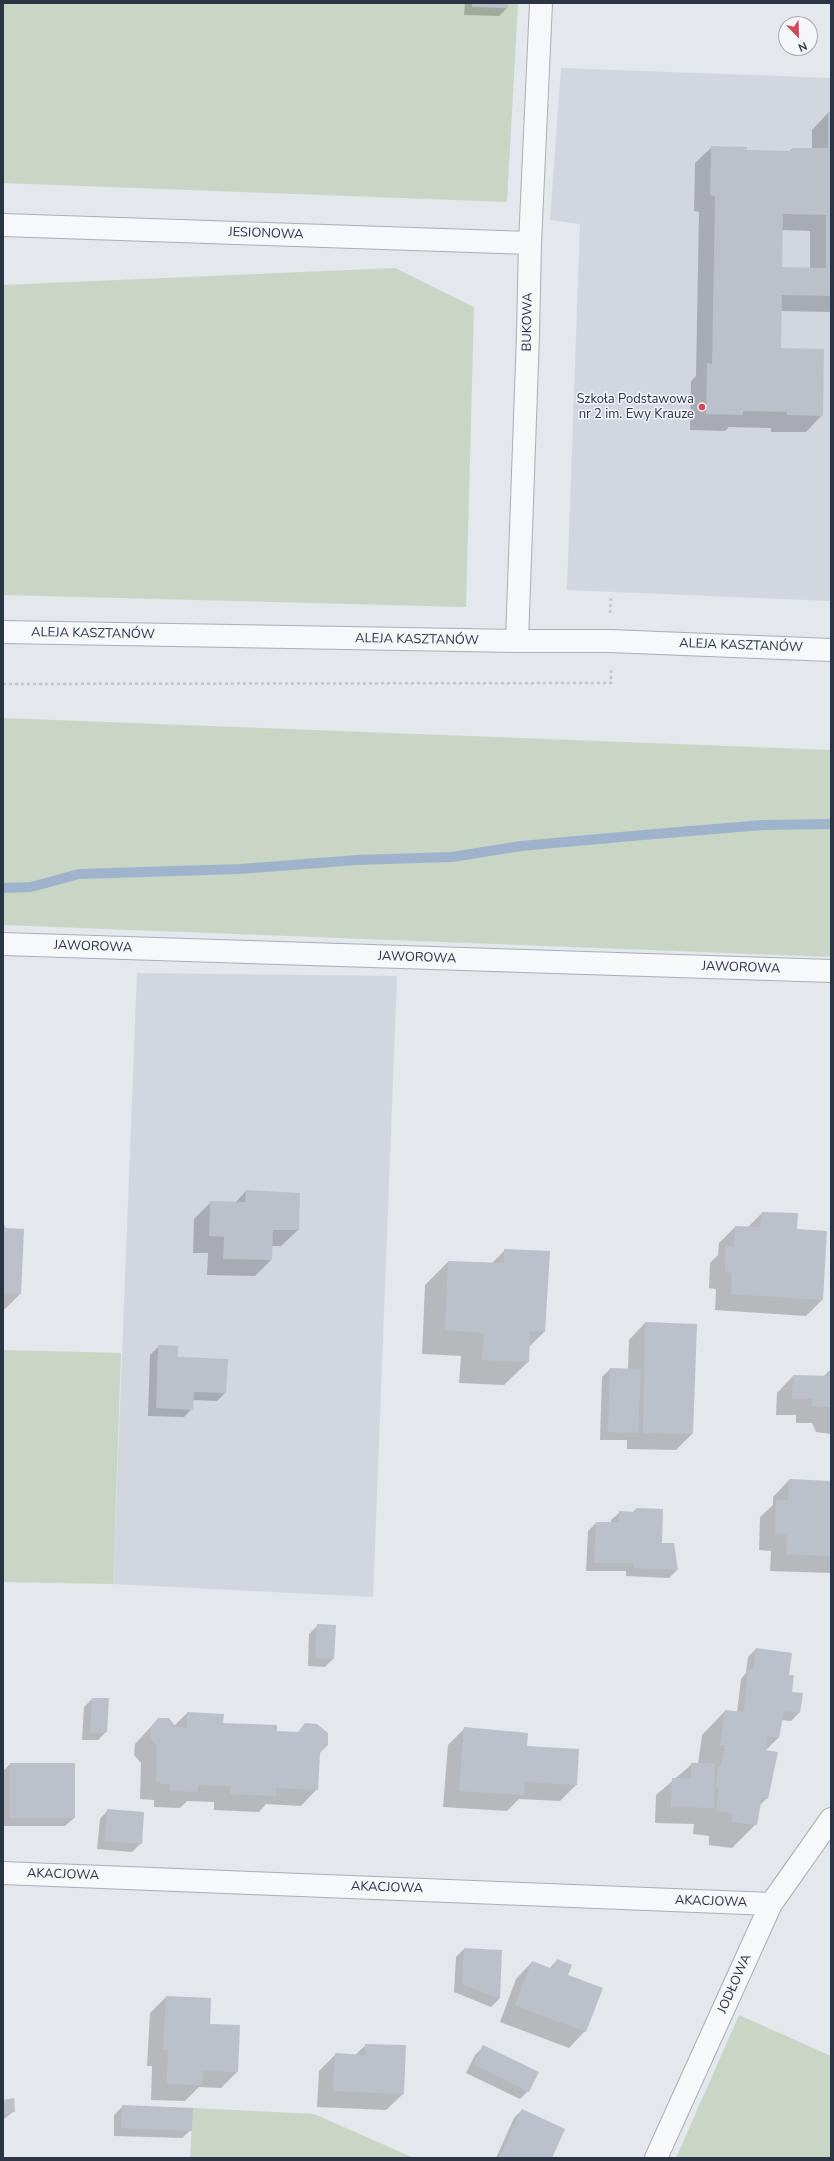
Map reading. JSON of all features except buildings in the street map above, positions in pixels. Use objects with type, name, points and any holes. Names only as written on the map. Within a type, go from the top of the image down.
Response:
[{"type":"street","name":"BUKOWA","points":[[517,641],[530,243],[541,3]]},
{"type":"street","name":"JESIONOWA","points":[[3,225],[530,243]]},
{"type":"street","name":"ALEJA KASZTANÓW","points":[[3,632],[517,641],[610,641],[831,650]]},
{"type":"street","name":"JAWOROWA","points":[[3,944],[831,971]]},
{"type":"street","name":"JODŁOWA","points":[[656,2158],[771,1904],[831,1819]]},
{"type":"street","name":"AKACJOWA","points":[[3,1873],[771,1904]]},
{"type":"path","points":[[3,684],[611,683]]},
{"type":"shaded area","name":"Szkoła Podstawowa nr 2 im. Ewy Krauze","points":[[561,68],[831,78],[831,601],[567,590],[580,224],[550,220]]},
{"type":"shaded area","points":[[137,973],[397,976],[373,1597],[113,1584]]},
{"type":"green space","points":[[3,3],[518,3],[507,202],[3,183]]},
{"type":"green space","points":[[395,268],[474,307],[466,607],[3,595],[3,285]]},
{"type":"green space","points":[[3,718],[831,750],[831,957],[3,925]]},
{"type":"green space","points":[[3,1350],[121,1353],[113,1584],[3,1582]]},
{"type":"green space","points":[[739,2015],[831,2056],[831,2158],[676,2158]]},
{"type":"green space","points":[[193,2108],[314,2114],[414,2158],[190,2158]]},
{"type":"waterway","points":[[3,888],[31,887],[79,874],[240,869],[357,860],[452,857],[521,846],[643,835],[763,825],[831,824]]},
{"type":"place","name":"Szkoła Podstawowa nr 2 im. Ewy Krauze","points":[[702,407]]}]
